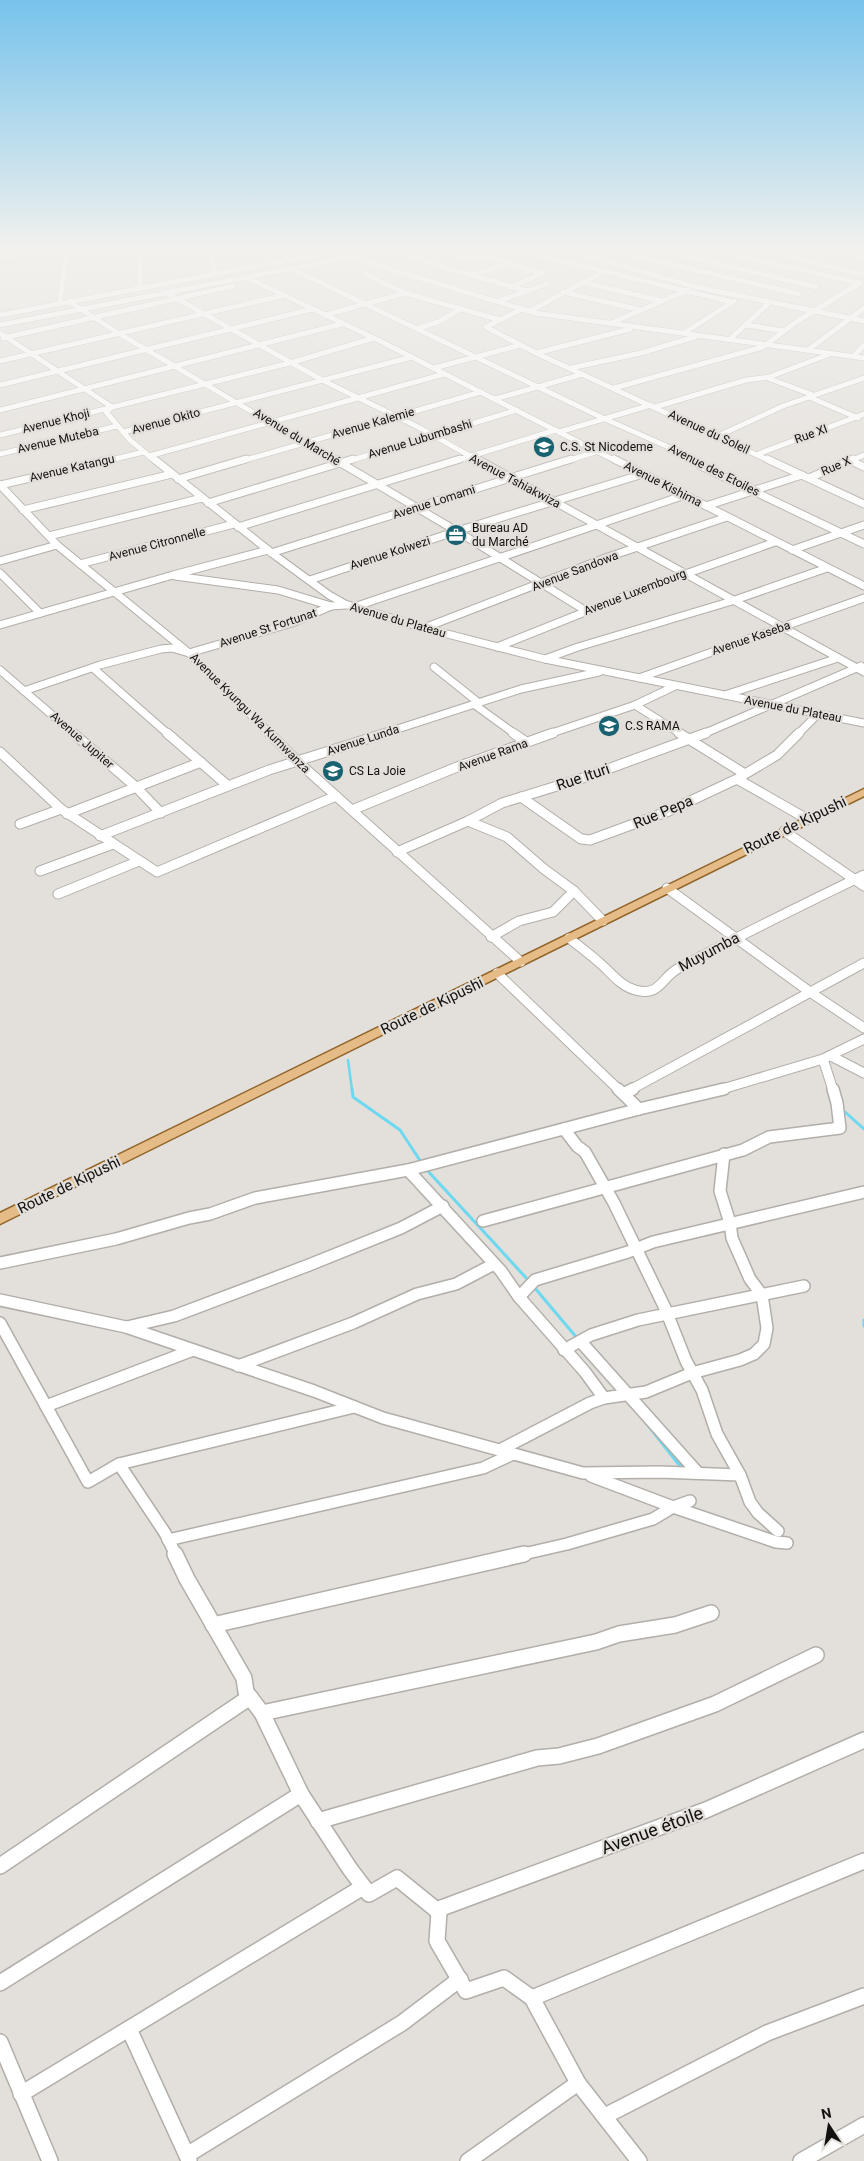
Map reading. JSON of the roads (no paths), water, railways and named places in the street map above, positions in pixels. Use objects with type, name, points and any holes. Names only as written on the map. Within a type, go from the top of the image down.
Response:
[{"type":"main road","name":"Route de Kipushi","points":[[0,1219],[864,792]]},
{"type":"street","points":[[0,361],[36,352]]},
{"type":"street","points":[[0,385],[135,352]]},
{"type":"street","name":"Avenue du Marché","points":[[151,352],[457,531],[586,611]]},
{"type":"street","points":[[0,410],[232,352]]},
{"type":"street","name":"Avenue Tshiakwiza","points":[[273,352],[324,381],[433,435],[782,628],[838,658],[862,668]]},
{"type":"street","name":"Avenue Khoji","points":[[0,435],[327,352]]},
{"type":"street","name":"Avenue Kishima","points":[[402,352],[864,586]]},
{"type":"street","name":"Avenue des Etoiles","points":[[468,352],[682,453],[701,466],[864,544]]},
{"type":"street","points":[[434,368],[497,352]]},
{"type":"street","points":[[536,353],[540,352]]},
{"type":"street","points":[[571,368],[645,352]]},
{"type":"street","points":[[614,388],[740,352]]},
{"type":"street","points":[[823,352],[864,358]]},
{"type":"street","points":[[854,356],[858,352]]},
{"type":"street","points":[[31,353],[112,407]]},
{"type":"street","name":"Avenue du Soleil","points":[[536,353],[864,504]]},
{"type":"street","name":"Avenue Citronnelle","points":[[80,564],[236,525],[557,431],[746,380],[765,377],[833,353]]},
{"type":"street","name":"Avenue Okito","points":[[123,432],[412,357]]},
{"type":"street","name":"Avenue Katangu","points":[[0,485],[146,454],[271,422],[444,374]]},
{"type":"street","points":[[495,399],[583,374]]},
{"type":"street","points":[[765,377],[864,420]]},
{"type":"street","points":[[718,436],[771,411],[864,378]]},
{"type":"street","name":"Avenue Kalemie","points":[[22,510],[175,477],[481,392]]},
{"type":"street","name":"Avenue du Plateau","points":[[112,407],[106,412],[117,426],[146,454],[270,552],[329,595],[350,606],[424,628],[545,659],[864,723]]},
{"type":"street","name":"Avenue Lubumbashi","points":[[208,503],[517,410]]},
{"type":"street","name":"Rue XI","points":[[758,454],[864,414]]},
{"type":"street","name":"Avenue Muteba","points":[[0,454],[117,426]]},
{"type":"street","name":"Avenue Lomami","points":[[0,625],[170,576],[270,552],[598,452]]},
{"type":"street","name":"Rue X","points":[[706,506],[805,476],[864,455]]},
{"type":"street","points":[[850,460],[864,466]]},
{"type":"street","name":"Avenue Kolwezi","points":[[310,580],[457,531],[643,474]]},
{"type":"street","name":"Avenue Kyungu Wa Kumwanza","points":[[0,485],[57,545],[190,653],[297,761],[521,962]]},
{"type":"street","points":[[350,606],[685,496]]},
{"type":"street","points":[[855,500],[864,496]]},
{"type":"street","points":[[49,536],[202,498]]},
{"type":"street","name":"Avenue Sandowa","points":[[424,628],[541,583],[727,517]]},
{"type":"street","points":[[792,550],[864,525]]},
{"type":"street","name":"Avenue Luxembourg","points":[[497,647],[682,573],[775,542]]},
{"type":"street","points":[[0,561],[57,545]]},
{"type":"street","points":[[545,659],[578,647],[732,601],[827,568]]},
{"type":"street","points":[[0,573],[40,613]]},
{"type":"street","points":[[170,576],[278,590],[331,606]]},
{"type":"street","name":"Avenue Kaseba","points":[[638,678],[864,598]]},
{"type":"street","name":"Avenue St Fortunat","points":[[190,653],[292,623],[331,606],[350,606]]},
{"type":"street","points":[[24,691],[93,668],[167,648],[190,653]]},
{"type":"street","points":[[724,695],[838,658]]},
{"type":"street","points":[[434,667],[477,704],[526,742]]},
{"type":"street","points":[[93,668],[227,786]]},
{"type":"street","name":"Rue Ituri","points":[[397,852],[502,804],[586,777],[691,739],[862,668]]},
{"type":"street","name":"Avenue Jupiter","points":[[0,670],[136,788],[161,813]]},
{"type":"street","name":"Avenue Lunda","points":[[100,836],[227,786],[297,761],[521,689],[602,671]]},
{"type":"street","name":"Avenue Rama","points":[[352,810],[526,742],[635,705],[675,686]]},
{"type":"street","points":[[635,705],[691,739],[741,776],[807,819]]},
{"type":"street","name":"Rue Pepa","points":[[521,797],[581,839],[590,840],[668,811],[741,776],[777,755],[818,714]]},
{"type":"street","points":[[0,752],[64,811],[155,872],[159,872],[229,840],[336,796]]},
{"type":"street","points":[[20,824],[136,788],[201,762]]},
{"type":"street","points":[[468,820],[507,837],[544,869],[574,891],[603,921]]},
{"type":"street","points":[[784,831],[861,881]]},
{"type":"street","points":[[40,871],[113,844]]},
{"type":"street","points":[[58,894],[139,862]]},
{"type":"street","name":"Muyumba","points":[[569,938],[602,965],[619,982],[629,988],[647,991],[658,988],[673,971],[735,938],[861,881]]},
{"type":"street","points":[[667,888],[810,992],[864,1028]]},
{"type":"street","points":[[491,937],[519,921],[553,912],[574,891]]},
{"type":"street","points":[[625,1093],[864,963]]},
{"type":"street","points":[[497,974],[625,1093],[639,1109]]},
{"type":"street","points":[[0,1263],[116,1239],[189,1218],[210,1214],[255,1198],[408,1170],[639,1109],[724,1089],[827,1057],[864,1039]]},
{"type":"street","points":[[827,1057],[864,1073]]},
{"type":"street","points":[[483,1221],[743,1150],[769,1137],[840,1128],[827,1057]]},
{"type":"street","points":[[564,1129],[577,1146],[585,1152],[636,1249],[668,1314],[692,1373],[702,1390],[717,1434],[740,1475],[750,1502],[758,1513],[778,1531]]},
{"type":"street","points":[[168,1540],[482,1468],[578,1408],[604,1398],[646,1392],[692,1373],[740,1360],[754,1354],[764,1344],[767,1328],[762,1295],[745,1270],[732,1238],[730,1223],[720,1191],[720,1170],[724,1154]]},
{"type":"street","points":[[408,1170],[443,1206],[494,1264],[604,1398]]},
{"type":"street","points":[[519,1296],[535,1280],[653,1242],[864,1192]]},
{"type":"street","points":[[126,1327],[174,1316],[309,1265],[401,1228],[443,1206]]},
{"type":"street","points":[[238,1366],[345,1326],[417,1294],[456,1284],[494,1264]]},
{"type":"street","points":[[564,1350],[582,1342],[586,1337],[610,1328],[804,1286]]},
{"type":"street","points":[[0,1300],[126,1327],[354,1406],[383,1418],[583,1473],[672,1507],[776,1542],[787,1543]]},
{"type":"street","points":[[0,1323],[88,1482],[119,1464],[354,1406]]},
{"type":"street","points":[[582,1342],[698,1473]]},
{"type":"street","points":[[46,1406],[193,1350]]},
{"type":"street","points":[[119,1464],[168,1540],[213,1625],[244,1678],[246,1692],[262,1712],[301,1794],[369,1894],[398,1878],[439,1912],[437,1941],[466,1990],[504,1978],[532,1998],[578,2084],[639,2161]]},
{"type":"street","points":[[583,1473],[740,1475]]},
{"type":"street","points":[[213,1625],[567,1544],[653,1519],[672,1507],[690,1501]]},
{"type":"street","points":[[262,1712],[596,1642],[619,1634],[675,1625],[711,1613]]},
{"type":"street","points":[[318,1821],[412,1796],[470,1776],[518,1763],[598,1746],[714,1704],[816,1655]]},
{"type":"street","points":[[0,1866],[250,1697]]},
{"type":"street","name":"Avenue étoile","points":[[436,1910],[706,1810],[864,1740]]},
{"type":"street","points":[[0,1983],[301,1794]]},
{"type":"street","points":[[532,1998],[864,1861]]},
{"type":"street","points":[[21,2094],[364,1887]]},
{"type":"street","points":[[129,2029],[188,2158],[402,2023],[460,1980]]},
{"type":"street","points":[[605,2116],[767,2033],[864,1996]]},
{"type":"street","points":[[0,2042],[49,2161]]},
{"type":"street","points":[[468,2161],[578,2084]]},
{"type":"street","points":[[801,2161],[864,2125]]},
{"type":"waterway","points":[[348,1060],[352,1090]]},
{"type":"waterway","points":[[352,1089],[353,1097],[400,1130],[421,1162]]},
{"type":"waterway","points":[[845,1112],[864,1129]]},
{"type":"waterway","points":[[426,1169],[529,1281]]},
{"type":"waterway","points":[[534,1287],[577,1338]]},
{"type":"waterway","points":[[864,1320],[864,1326]]},
{"type":"waterway","points":[[647,1424],[676,1461]]},
{"type":"waterway","points":[[679,1456],[681,1467],[676,1461],[679,1456]]},
{"type":"place","name":"C.S. St Nicodeme","points":[[544,447]]},
{"type":"place","name":"Bureau AD du Marché","points":[[456,535]]},
{"type":"place","name":"C.S RAMA","points":[[609,726]]},
{"type":"place","name":"CS La Joie","points":[[333,771]]}]
